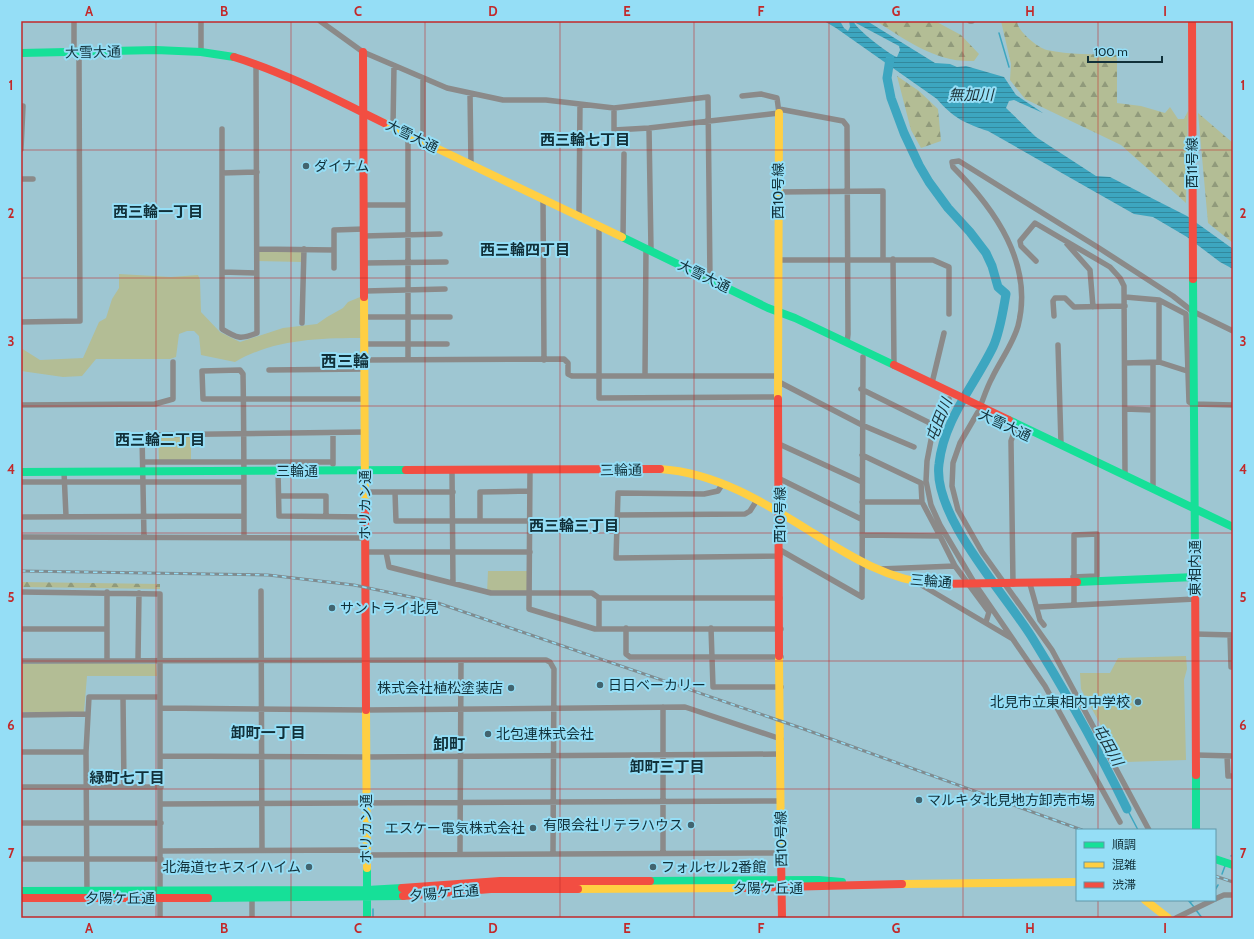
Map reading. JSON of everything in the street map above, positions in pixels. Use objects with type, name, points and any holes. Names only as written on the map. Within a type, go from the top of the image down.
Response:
[{"type":"main road","name":"西11号線","points":[[1192,21],[1192,308]]},
{"type":"main road","name":"大雪大通","points":[[21,53],[76,53],[156,50],[201,52],[232,57],[256,64],[312,88],[543,198],[779,313],[792,322],[863,356],[953,398],[1061,444],[1153,490],[1233,533]]},
{"type":"main road","name":"ホリカン通","points":[[363,52],[367,918]]},
{"type":"main road","name":"西10号線","points":[[779,111],[778,260],[780,479],[778,512],[781,629],[782,918]]},
{"type":"main road","name":"東相内通","points":[[1192,308],[1195,512],[1196,829]]},
{"type":"main road","name":"大雪大通","points":[[779,313],[795,318],[932,383],[953,398]]},
{"type":"main road","name":"大雪大通","points":[[977,408],[1015,430],[1195,512],[1233,527]]},
{"type":"main road","name":"三輪通","points":[[21,472],[64,472],[143,467],[244,466],[278,470],[333,471],[656,469],[684,471],[703,475],[723,483],[757,500],[861,560],[897,578],[915,582],[1030,584],[1073,580],[1195,577]]},
{"type":"main road","points":[[1216,859],[1233,865]]},
{"type":"main road","name":"夕陽ケ丘通","points":[[160,894],[252,898],[367,894],[500,881],[782,884],[820,888],[867,884],[1076,882]]},
{"type":"main road","name":"夕陽ケ丘通","points":[[21,891],[87,894],[367,894]]},
{"type":"main road","name":"夕陽ケ丘通","points":[[21,898],[87,894]]},
{"type":"main road","points":[[1146,901],[1168,918]]},
{"type":"street","points":[[21,322],[80,321],[76,53],[74,21]]},
{"type":"street","points":[[201,21],[201,52]]},
{"type":"street","points":[[320,21],[363,52],[394,66],[447,88],[502,100],[546,100],[614,108],[708,97],[710,121],[710,279]]},
{"type":"street","points":[[222,129],[222,329],[237,338],[244,338],[257,333],[256,64]]},
{"type":"street","points":[[393,126],[394,66]]},
{"type":"street","points":[[423,78],[423,141]]},
{"type":"street","points":[[470,93],[471,164]]},
{"type":"street","points":[[742,96],[761,94],[777,98],[779,111]]},
{"type":"street","points":[[579,216],[580,104]]},
{"type":"street","points":[[21,106],[23,106],[21,148]]},
{"type":"street","points":[[614,108],[614,130],[649,128],[710,121],[779,111],[843,121],[847,126],[847,342]]},
{"type":"street","points":[[645,375],[649,249],[649,128]]},
{"type":"street","points":[[408,134],[408,360]]},
{"type":"street","points":[[623,238],[624,154]]},
{"type":"street","points":[[1148,829],[1052,650],[967,528],[958,510],[953,495],[953,463],[960,443],[1018,327],[1021,288],[1018,264],[1006,234],[989,210],[953,167],[952,162],[958,161],[1099,248],[1192,308],[1233,331]]},
{"type":"street","points":[[222,173],[257,172]]},
{"type":"street","points":[[21,180],[33,179]]},
{"type":"street","points":[[778,192],[883,192],[883,259]]},
{"type":"street","points":[[543,198],[544,360]]},
{"type":"street","points":[[364,205],[408,205]]},
{"type":"street","points":[[1036,261],[1021,246],[1020,241],[1035,223],[1110,267],[1120,278],[1124,286],[1125,476]]},
{"type":"street","points":[[599,226],[600,398],[779,397]]},
{"type":"street","points":[[334,268],[334,230],[408,235],[440,234]]},
{"type":"street","points":[[1064,240],[1090,270]]},
{"type":"street","points":[[257,249],[334,250]]},
{"type":"street","points":[[302,323],[304,249]]},
{"type":"street","points":[[778,260],[933,260],[949,267],[949,314]]},
{"type":"street","points":[[893,260],[894,365]]},
{"type":"street","points":[[364,263],[446,262]]},
{"type":"street","points":[[1093,306],[1090,270],[1093,264],[1101,262]]},
{"type":"street","points":[[222,272],[256,272]]},
{"type":"street","points":[[365,290],[444,289]]},
{"type":"street","points":[[1125,297],[1159,300],[1184,312],[1188,317],[1187,371],[1189,402],[1193,404],[1233,405]]},
{"type":"street","points":[[1054,316],[1053,301],[1055,298],[1065,298],[1074,307],[1125,306]]},
{"type":"street","points":[[1159,300],[1159,362]]},
{"type":"street","points":[[365,317],[450,317]]},
{"type":"street","points":[[932,383],[944,333]]},
{"type":"street","points":[[364,344],[447,344]]},
{"type":"street","points":[[1058,345],[1061,444]]},
{"type":"street","points":[[723,483],[718,491],[704,494],[618,493],[616,558],[780,553],[862,597],[861,389],[863,356]]},
{"type":"street","points":[[364,360],[564,359],[568,363],[568,374],[572,376],[645,375],[779,379],[862,425],[914,447]]},
{"type":"street","points":[[21,405],[155,404],[173,399],[173,362]]},
{"type":"street","points":[[1125,363],[1159,362],[1187,371]]},
{"type":"street","points":[[1153,363],[1153,490]]},
{"type":"street","points":[[270,370],[364,369]]},
{"type":"street","points":[[244,537],[244,400],[243,374],[240,370],[202,371],[203,399],[244,400],[365,399]]},
{"type":"street","points":[[861,389],[938,427]]},
{"type":"street","points":[[953,398],[931,440],[927,461],[926,481],[928,494],[940,525],[989,612],[986,622]]},
{"type":"street","points":[[1125,409],[1152,410]]},
{"type":"street","points":[[1007,584],[1011,441],[1015,430]]},
{"type":"street","points":[[144,537],[142,435],[365,432]]},
{"type":"street","points":[[333,433],[333,471]]},
{"type":"street","points":[[779,444],[862,482]]},
{"type":"street","points":[[862,455],[921,483],[922,502],[955,566],[974,584],[1045,686],[1120,822]]},
{"type":"street","points":[[244,466],[333,462]]},
{"type":"street","points":[[278,470],[279,516],[365,517]]},
{"type":"street","points":[[530,470],[529,609],[599,629],[781,629]]},
{"type":"street","points":[[452,471],[453,583]]},
{"type":"street","points":[[64,472],[66,516]]},
{"type":"street","points":[[780,479],[861,519]]},
{"type":"street","points":[[21,482],[244,482]]},
{"type":"street","points":[[365,492],[452,492]]},
{"type":"street","points":[[395,492],[396,521],[530,521]]},
{"type":"street","points":[[480,521],[480,492],[529,492]]},
{"type":"street","points":[[279,496],[326,496],[326,516]]},
{"type":"street","points":[[618,515],[744,514],[750,510],[757,500]]},
{"type":"street","points":[[862,502],[922,502]]},
{"type":"street","points":[[21,516],[244,516]]},
{"type":"street","points":[[1073,580],[1097,576],[1097,534],[1074,535],[1073,580],[1074,605]]},
{"type":"street","points":[[862,535],[940,536]]},
{"type":"street","points":[[21,537],[365,538]]},
{"type":"street","points":[[365,552],[530,552]]},
{"type":"street","points":[[386,552],[389,566],[491,594],[592,593],[599,598],[780,598]]},
{"type":"street","points":[[879,569],[955,566]]},
{"type":"street","points":[[915,582],[986,622],[1014,640]]},
{"type":"street","points":[[1030,584],[1038,607],[1040,620],[1044,626]]},
{"type":"street","points":[[261,590],[260,660],[262,850]]},
{"type":"street","points":[[21,592],[107,592],[160,594],[160,918]]},
{"type":"street","points":[[107,592],[107,660]]},
{"type":"street","points":[[138,660],[139,593]]},
{"type":"street","points":[[599,598],[599,629]]},
{"type":"street","points":[[1038,607],[1195,599]]},
{"type":"street","points":[[626,628],[626,654],[630,657],[781,657]]},
{"type":"street","points":[[711,628],[713,687],[781,688]]},
{"type":"street","points":[[21,629],[107,629]]},
{"type":"street","points":[[1195,634],[1231,635],[1231,667],[1233,667]]},
{"type":"street","points":[[21,661],[366,660],[550,662],[554,669],[553,853]]},
{"type":"street","points":[[460,853],[461,661]]},
{"type":"street","points":[[87,894],[86,752],[89,697],[160,697]]},
{"type":"street","points":[[123,697],[124,787]]},
{"type":"street","points":[[663,707],[663,852]]},
{"type":"street","points":[[160,708],[366,710],[685,707],[781,739]]},
{"type":"street","points":[[21,715],[88,714]]},
{"type":"street","points":[[21,752],[86,752]]},
{"type":"street","points":[[160,756],[366,757],[460,755],[781,754]]},
{"type":"street","points":[[1196,755],[1230,756],[1228,776],[1233,776]]},
{"type":"street","points":[[21,787],[160,788]]},
{"type":"street","points":[[161,804],[781,801]]},
{"type":"street","points":[[21,823],[161,823]]},
{"type":"street","points":[[161,851],[262,850],[460,853],[782,853]]},
{"type":"street","points":[[21,858],[161,859]]},
{"type":"street","points":[[1216,899],[1224,895],[1233,896]]},
{"type":"street","points":[[252,898],[252,918]]},
{"type":"street","points":[[1176,918],[1212,901]]},
{"type":"green space","points":[[876,21],[935,21],[961,35],[979,54],[974,61],[960,61],[947,58],[910,43]]},
{"type":"green space","points":[[1001,21],[1017,21],[1024,34],[1043,49],[1073,54],[1117,55],[1117,103],[1141,106],[1165,113],[1170,107],[1178,119],[1184,119],[1188,111],[1186,203],[1121,145],[1025,99],[1010,80],[1011,64]]},
{"type":"green space","points":[[897,76],[919,91],[938,109],[941,141],[921,148],[911,130]]},
{"type":"green space","points":[[1198,113],[1233,143],[1233,243],[1208,223]]},
{"type":"green space","points":[[257,249],[304,249],[303,262],[256,261]]},
{"type":"green space","points":[[119,274],[171,277],[198,275],[200,280],[201,312],[220,332],[240,342],[283,328],[317,324],[343,308],[348,302],[365,295],[364,338],[298,341],[281,344],[250,354],[235,362],[201,355],[199,336],[194,331],[187,331],[179,334],[176,357],[170,359],[96,359],[82,376],[63,377],[21,371],[21,348],[40,360],[83,358],[99,322],[106,318],[112,299],[119,288]]},
{"type":"green space","points":[[158,436],[191,436],[191,461],[159,461]]},
{"type":"green space","points":[[488,571],[530,571],[529,593],[487,593]]},
{"type":"green space","points":[[21,582],[160,584],[160,589],[21,587]]},
{"type":"green space","points":[[1186,656],[1187,669],[1184,680],[1186,760],[1127,762],[1116,753],[1081,689],[1080,673],[1110,673],[1118,658]]},
{"type":"green space","points":[[21,664],[156,664],[157,676],[87,676],[84,712],[21,712]]},
{"type":"water","name":"無加川","points":[[824,21],[840,21],[844,28],[848,31],[850,27],[849,21],[867,21],[935,63],[950,64],[957,67],[966,66],[1004,77],[1016,95],[1043,113],[1014,100],[1009,101],[1006,108],[1036,137],[1096,176],[1110,177],[1187,216],[1233,249],[1233,269],[1220,262],[1187,237],[1153,217],[1134,214],[988,131],[973,126],[960,119],[948,111],[937,99]],"holes":[[[854,22],[899,46],[900,50],[897,57],[874,42]]]},
{"type":"waterway","points":[[999,33],[1009,67]]},
{"type":"waterway","name":"屯田川","points":[[890,59],[887,78],[891,98],[904,133],[919,165],[929,182],[948,208],[970,232],[986,253],[992,266],[998,287],[1006,294],[999,328],[993,347],[953,417],[947,432],[939,464],[940,485],[947,507],[959,531],[1046,660],[1094,744],[1127,809]]},
{"type":"waterway","name":"屯田川","points":[[1127,809],[1137,829]]},
{"type":"waterway","points":[[1222,874],[1225,866]]},
{"type":"waterway","name":"屯田川","points":[[1189,901],[1194,907]]},
{"type":"waterway","points":[[373,909],[373,918]]},
{"type":"waterway","name":"屯田川","points":[[1196,910],[1202,918]]},
{"type":"railway","points":[[21,571],[268,575],[354,585],[435,602],[801,728],[1079,829]]},
{"type":"railway","points":[[1216,876],[1233,882]]},
{"type":"traffic: fast","points":[[21,53],[156,50],[201,52],[234,57]]},
{"type":"traffic: fast","points":[[622,237],[768,308],[795,318],[894,365]]},
{"type":"traffic: fast","points":[[1193,279],[1195,555]]},
{"type":"traffic: fast","points":[[1009,420],[1233,527]]},
{"type":"traffic: fast","points":[[21,472],[406,470]]},
{"type":"traffic: fast","points":[[1077,582],[1195,577]]},
{"type":"traffic: fast","points":[[1196,775],[1196,829]]},
{"type":"traffic: fast","points":[[1216,859],[1233,865]]},
{"type":"traffic: fast","points":[[367,868],[367,918]]},
{"type":"traffic: fast","points":[[650,881],[819,880],[842,882]]},
{"type":"traffic: fast","points":[[21,891],[367,890],[402,888]]},
{"type":"traffic: fast","points":[[208,898],[403,896]]},
{"type":"traffic: slow","points":[[778,399],[779,113]]},
{"type":"traffic: slow","points":[[384,123],[622,237]]},
{"type":"traffic: slow","points":[[364,297],[365,503]]},
{"type":"traffic: slow","points":[[660,469],[702,476],[721,483],[740,491],[777,511],[856,559],[902,578],[935,584]]},
{"type":"traffic: slow","points":[[779,656],[781,854]]},
{"type":"traffic: slow","points":[[366,710],[367,868]]},
{"type":"traffic: slow","points":[[902,884],[1076,882]]},
{"type":"traffic: slow","points":[[578,889],[741,888]]},
{"type":"traffic: slow","points":[[1146,901],[1168,918]]},
{"type":"traffic: jam","points":[[1192,21],[1193,279]]},
{"type":"traffic: jam","points":[[363,52],[364,297]]},
{"type":"traffic: jam","points":[[234,57],[253,63],[291,79],[384,123]]},
{"type":"traffic: jam","points":[[894,365],[1009,420]]},
{"type":"traffic: jam","points":[[778,399],[779,656]]},
{"type":"traffic: jam","points":[[406,470],[660,469]]},
{"type":"traffic: jam","points":[[365,503],[366,710]]},
{"type":"traffic: jam","points":[[1195,555],[1196,775]]},
{"type":"traffic: jam","points":[[935,584],[1077,582]]},
{"type":"traffic: jam","points":[[781,854],[782,918]]},
{"type":"traffic: jam","points":[[402,888],[500,881],[650,881]]},
{"type":"traffic: jam","points":[[741,888],[902,884]]},
{"type":"traffic: jam","points":[[403,896],[491,889],[578,889]]},
{"type":"traffic: jam","points":[[21,898],[208,898]]},
{"type":"place","name":"ダイナム","points":[[306,166]]},
{"type":"place","name":"サントライ北見","points":[[332,608]]},
{"type":"place","name":"日日ベーカリー","points":[[600,685]]},
{"type":"place","name":"株式会社植松塗装店","points":[[511,688]]},
{"type":"place","name":"北見市立東相内中学校","points":[[1138,702]]},
{"type":"place","name":"北包連株式会社","points":[[488,734]]},
{"type":"place","name":"マルキタ北見地方卸売市場","points":[[919,800]]},
{"type":"place","name":"有限会社リテラハウス","points":[[691,825]]},
{"type":"place","name":"エスケー電気株式会社","points":[[533,828]]},
{"type":"place","name":"北海道セキスイハイム","points":[[309,867]]},
{"type":"place","name":"フォルセル2番館","points":[[653,867]]},
{"type":"district","name":"西三輪七丁目","points":[[585,140]]},
{"type":"district","name":"西三輪一丁目","points":[[158,212]]},
{"type":"district","name":"西三輪四丁目","points":[[525,250]]},
{"type":"district","name":"西三輪","points":[[345,361]]},
{"type":"district","name":"西三輪二丁目","points":[[160,440]]},
{"type":"district","name":"西三輪三丁目","points":[[574,526]]},
{"type":"district","name":"卸町一丁目","points":[[268,733]]},
{"type":"district","name":"卸町","points":[[449,744]]},
{"type":"district","name":"卸町三丁目","points":[[667,767]]},
{"type":"district","name":"緑町七丁目","points":[[127,778]]}]
